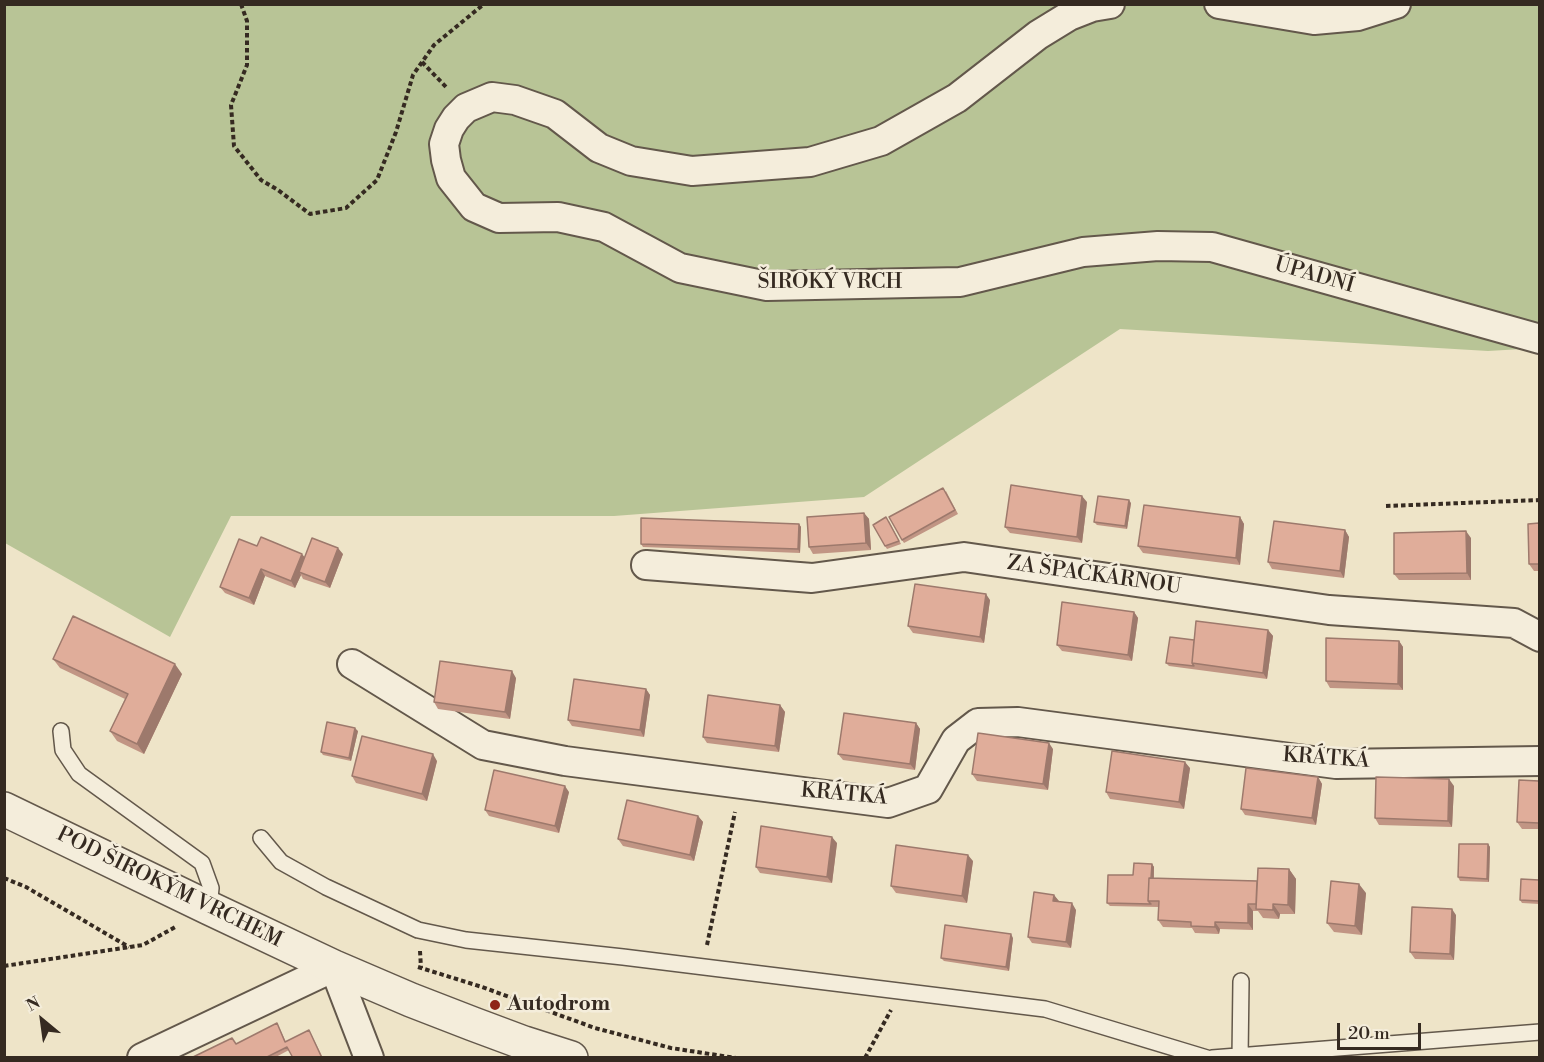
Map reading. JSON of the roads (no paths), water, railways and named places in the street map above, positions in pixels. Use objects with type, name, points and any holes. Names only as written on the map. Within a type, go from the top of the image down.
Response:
[{"type":"street","name":"ŠIROKÝ VRCH","points":[[1083,252],[960,282],[767,286],[680,268],[604,227],[558,217],[500,218],[474,207],[451,178],[444,144],[449,129],[466,108],[492,97],[514,100],[555,114],[599,148],[631,161],[692,171],[810,162],[880,141],[957,98],[1038,35],[1070,15],[1110,4]]},
{"type":"street","points":[[1220,4],[1314,20],[1358,16],[1396,4]]},
{"type":"street","name":"ÚPADNÍ","points":[[1083,252],[1158,246],[1212,247],[1539,339]]},
{"type":"street","name":"ZA ŠPAČKÁRNOU","points":[[646,565],[812,578],[964,557],[1329,610],[1514,623],[1539,637]]},
{"type":"street","name":"KRÁTKÁ","points":[[352,664],[483,745],[564,761],[888,803],[928,789],[956,740],[978,723],[1018,722],[1336,764],[1539,761]]},
{"type":"street","name":"POD ŠIROKÝM VRCHEM","points":[[4,809],[334,967],[473,1024],[571,1058]]},
{"type":"street","points":[[142,1058],[334,967],[369,1058]]},
{"type":"lane","points":[[61,731],[63,750],[79,774],[202,863],[212,888],[209,908]]},
{"type":"lane","points":[[261,838],[281,862],[326,887],[418,930],[466,940],[1045,1009],[1207,1058]]},
{"type":"lane","points":[[1240,1056],[1241,981]]},
{"type":"lane","points":[[1212,1058],[1539,1032]]},
{"type":"place","name":"Autodrom","points":[[495,1005]]}]
